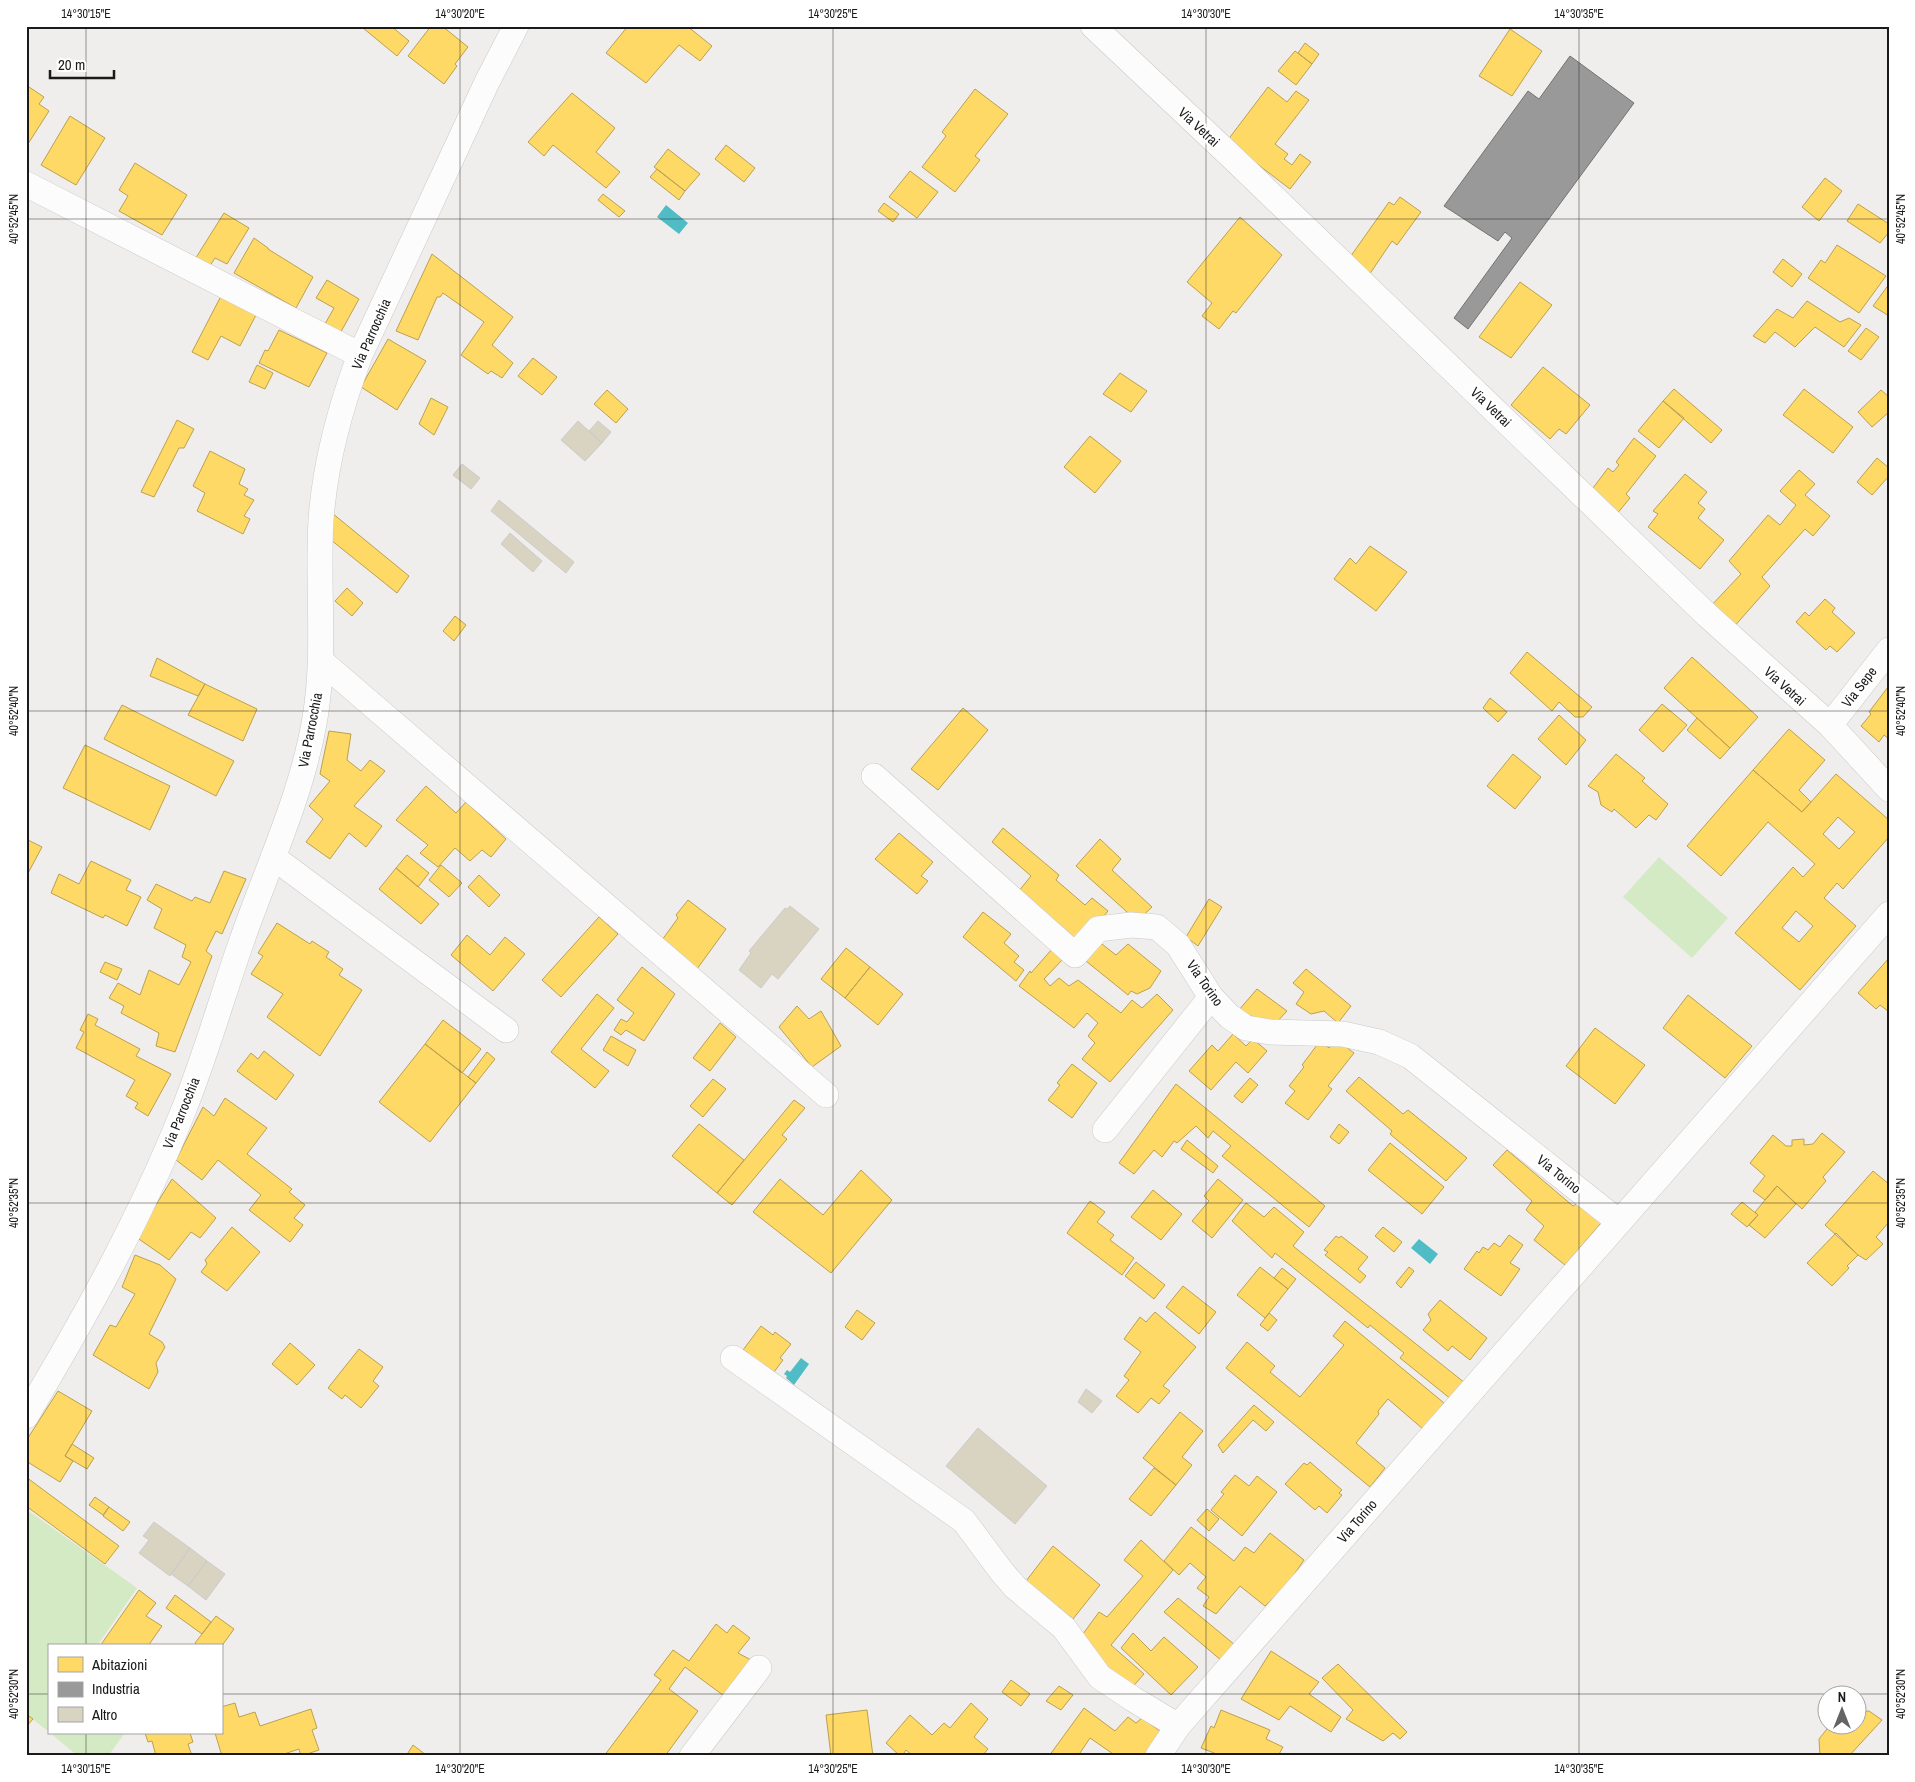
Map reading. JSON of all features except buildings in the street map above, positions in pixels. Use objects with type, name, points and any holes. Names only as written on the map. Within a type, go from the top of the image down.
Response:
[{"type":"street","name":"Via Parrocchia","points":[[26,1416],[80,1324],[142,1203],[182,1115],[241,941],[296,798],[315,718],[321,661],[321,521],[328,463],[346,393],[360,355],[486,82],[516,26]]},
{"type":"street","name":"Via Vetrai","points":[[1093,26],[1707,615],[1830,725],[1889,788]]},
{"type":"street","points":[[26,184],[360,355]]},
{"type":"street","name":"Via Sepe","points":[[1830,725],[1889,650]]},
{"type":"street","points":[[321,661],[826,1095]]},
{"type":"street","name":"Via Torino","points":[[874,776],[1075,955],[1098,929],[1132,925],[1157,927],[1178,945],[1211,997],[1229,1016],[1246,1028],[1270,1032],[1343,1034],[1379,1042],[1410,1056],[1619,1222]]},
{"type":"street","points":[[274,857],[506,1030]]},
{"type":"street","name":"Via Torino","points":[[1158,1756],[1178,1726],[1889,914]]},
{"type":"street","points":[[1105,1130],[1211,997]]},
{"type":"street","points":[[733,1358],[964,1521],[1015,1587],[1070,1635],[1100,1677],[1133,1700],[1178,1726]]},
{"type":"street","points":[[692,1756],[759,1668]]},
{"type":"green space","points":[[1659,857],[1728,918],[1692,958],[1623,897]]},
{"type":"green space","points":[[26,1509],[137,1588],[98,1644],[48,1644],[48,1731],[26,1714]]},
{"type":"green space","points":[[51,1734],[124,1734],[108,1756],[78,1756]]},
{"type":"water","points":[[666,205],[688,223],[679,234],[657,217]]},
{"type":"water","points":[[1419,1239],[1438,1254],[1430,1264],[1411,1248]]},
{"type":"water","points":[[801,1358],[809,1364],[794,1385],[784,1374],[787,1370],[790,1372]]}]
